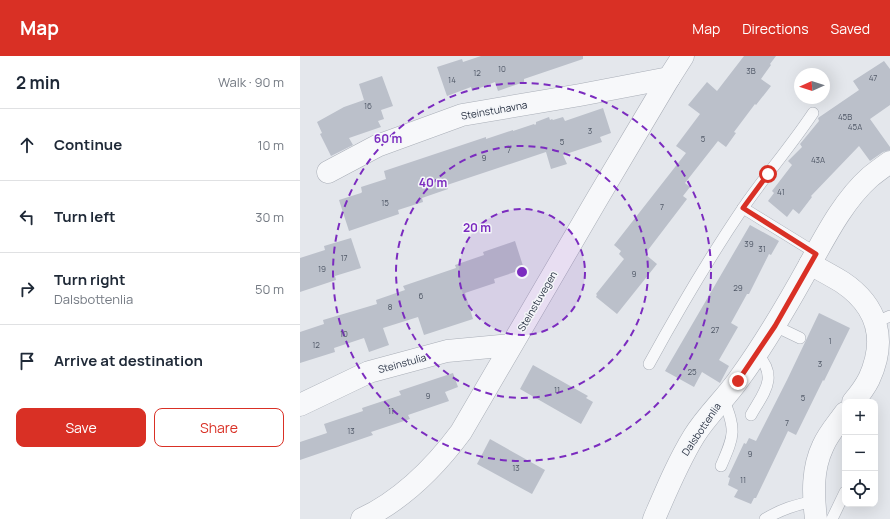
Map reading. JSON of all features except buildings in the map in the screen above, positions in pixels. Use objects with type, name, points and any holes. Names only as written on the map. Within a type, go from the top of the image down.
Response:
[{"type":"street","name":"Steinstuvegen","points":[[362,519],[395,500],[444,454],[461,432],[669,78],[684,56]]},
{"type":"street","name":"Steinstuhavna","points":[[328,172],[377,146],[462,115],[669,78]]},
{"type":"street","name":"Dalsbottenlia","points":[[654,519],[684,455],[707,418],[738,381],[775,326],[828,230],[847,203],[869,178],[890,162]]},
{"type":"street","points":[[813,259],[843,283],[883,319],[878,335],[874,364],[869,380],[855,399]]},
{"type":"street","name":"Steinstulia","points":[[300,405],[369,372],[447,351],[511,346]]},
{"type":"street","points":[[815,510],[814,481],[816,463],[823,445],[842,417]]},
{"type":"lane","points":[[649,364],[677,312],[743,208],[813,113]]},
{"type":"lane","points":[[743,208],[813,259]]},
{"type":"lane","points":[[775,326],[800,338]]},
{"type":"lane","points":[[751,415],[766,388],[769,376],[764,362],[757,354]]},
{"type":"lane","points":[[721,466],[730,446],[733,432],[732,423],[723,398]]},
{"type":"lane","points":[[832,519],[842,498]]},
{"type":"lane","points":[[766,519],[780,510],[792,506],[815,510]]},
{"type":"route","points":[[738,381],[775,326],[816,254],[743,208],[768,174]]}]
